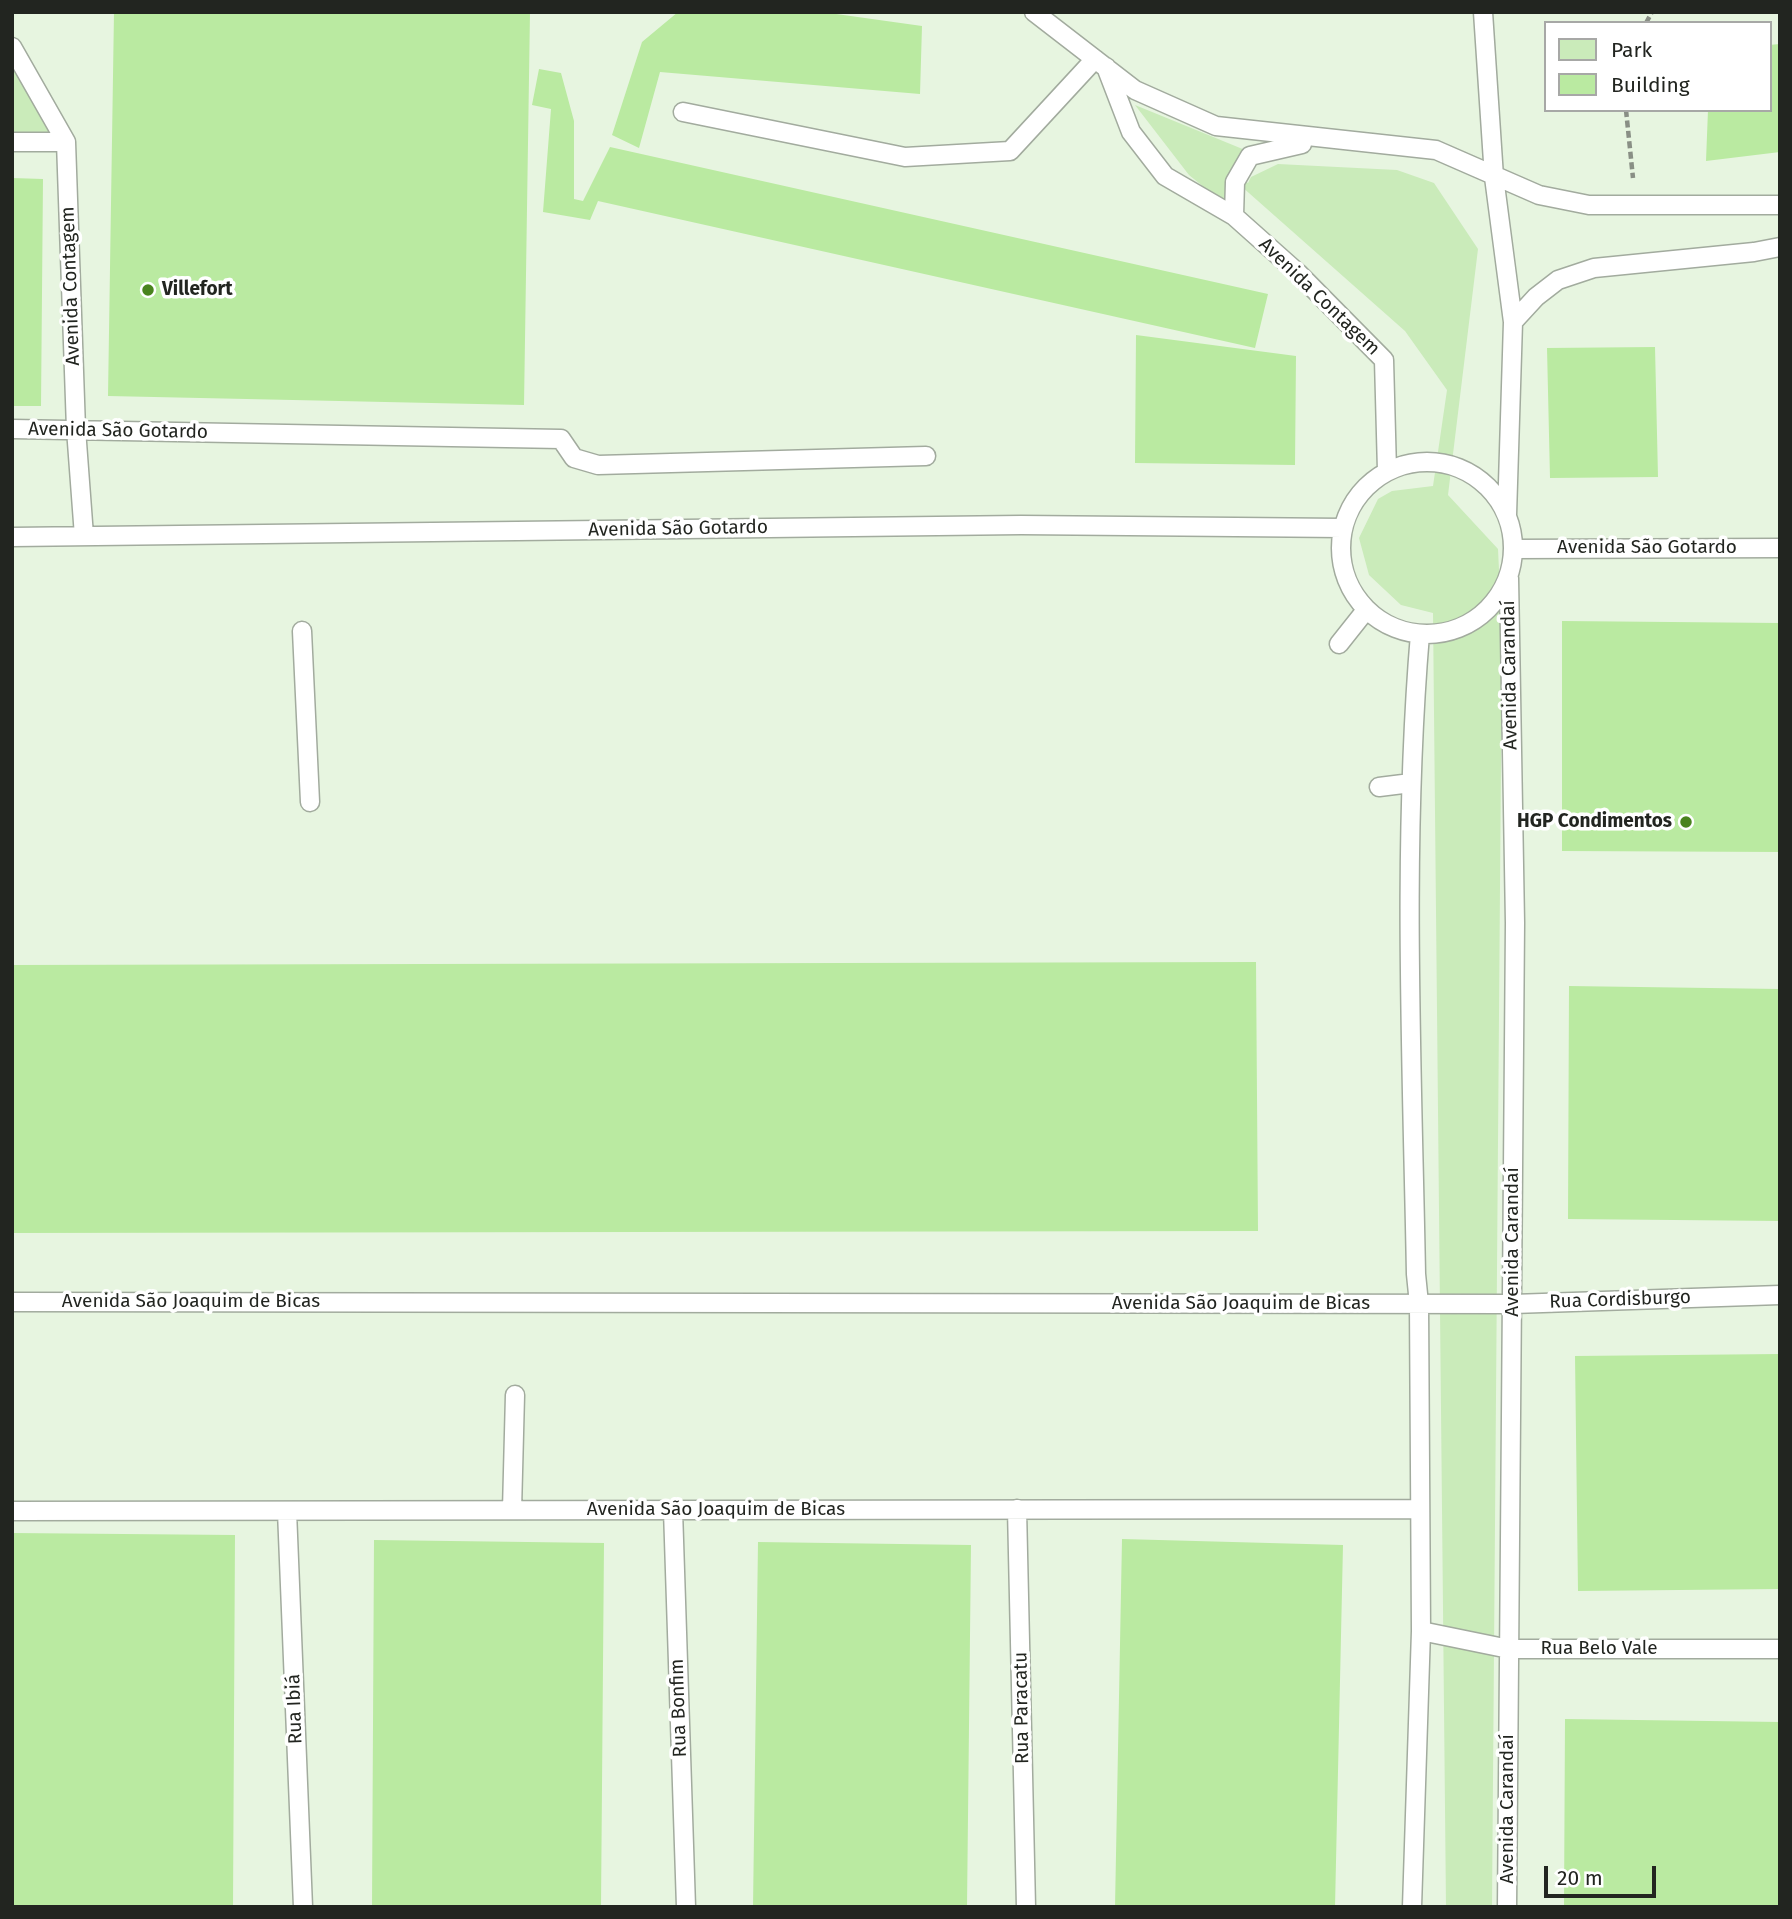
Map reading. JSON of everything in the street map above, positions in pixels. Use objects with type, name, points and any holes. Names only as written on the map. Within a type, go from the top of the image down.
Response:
[{"type":"lane","points":[[1034,12],[1135,90],[1216,126],[1330,141],[1436,150],[1539,195],[1589,205],[1780,205]]},
{"type":"lane","points":[[1483,12],[1494,177],[1513,322],[1507,517],[1513,549],[1509,578],[1495,603],[1474,621],[1448,633],[1420,634],[1391,627],[1366,610],[1349,586],[1341,557],[1343,528],[1352,505],[1367,486],[1387,471],[1410,464],[1434,463],[1457,467],[1478,479],[1496,496],[1507,517]]},
{"type":"lane","name":"Avenida Contagem","points":[[12,47],[66,142],[76,429],[84,536]]},
{"type":"lane","points":[[683,112],[905,157],[1010,151],[1101,63]]},
{"type":"lane","name":"Avenida Contagem","points":[[1101,63],[1131,132],[1165,176],[1234,216],[1298,273],[1384,360],[1387,471]]},
{"type":"lane","points":[[1234,216],[1235,182],[1250,156],[1286,146],[1330,141]]},
{"type":"lane","points":[[12,142],[66,142]]},
{"type":"lane","points":[[1513,322],[1536,297],[1558,280],[1594,268],[1780,247]]},
{"type":"lane","name":"Avenida São Gotardo","points":[[12,429],[561,439],[574,458],[598,465],[926,456]]},
{"type":"lane","name":"Avenida São Gotardo","points":[[12,537],[1007,525],[1343,528]]},
{"type":"lane","name":"Avenida São Gotardo","points":[[1513,549],[1780,548]]},
{"type":"lane","name":"Avenida Carandaí","points":[[1507,1907],[1514,923],[1509,578]]},
{"type":"lane","points":[[1339,644],[1366,610]]},
{"type":"lane","points":[[302,631],[310,802]]},
{"type":"lane","points":[[1412,1907],[1421,1631],[1419,1304],[1415,1260],[1410,923],[1413,718],[1420,634]]},
{"type":"lane","points":[[1379,787],[1412,783]]},
{"type":"lane","name":"Rua Cordisburgo","points":[[1419,1304],[1513,1304],[1780,1295]]},
{"type":"lane","name":"Avenida São Joaquim de Bicas","points":[[12,1302],[1419,1304]]},
{"type":"lane","points":[[512,1510],[515,1395]]},
{"type":"lane","name":"Rua Paracatu","points":[[1017,1509],[1026,1907]]},
{"type":"lane","name":"Avenida São Joaquim de Bicas","points":[[12,1511],[1419,1509]]},
{"type":"lane","name":"Rua Bonfim","points":[[673,1510],[686,1907]]},
{"type":"lane","name":"Rua Ibiá","points":[[287,1511],[303,1907]]},
{"type":"lane","name":"Rua Belo Vale","points":[[1421,1631],[1508,1649],[1780,1649]]},
{"type":"path","points":[[1626,112],[1636,206]]},
{"type":"shaded area","points":[[12,12],[1780,12],[1780,1907],[12,1907]]},
{"type":"green space","points":[[12,47],[66,142],[12,136]]},
{"type":"green space","points":[[1135,105],[1245,150],[1232,171],[1248,183],[1251,177],[1278,164],[1397,170],[1434,183],[1478,249],[1448,495],[1498,549],[1502,632],[1492,1907],[1446,1907],[1433,613],[1401,605],[1369,575],[1359,538],[1378,499],[1392,491],[1433,486],[1447,390],[1405,331],[1232,178],[1226,205],[1189,175]]},
{"type":"building","points":[[114,12],[530,12],[524,405],[108,396]]},
{"type":"building","points":[[678,12],[822,12],[922,26],[920,94],[660,72],[639,148],[612,135],[642,42]]},
{"type":"building","points":[[1780,44],[1780,152],[1706,161],[1708,112],[1771,112],[1771,45]]},
{"type":"building","points":[[539,69],[561,73],[574,121],[574,199],[583,201],[610,147],[1268,294],[1255,348],[598,201],[590,220],[543,212],[551,109],[532,105]]},
{"type":"building","points":[[12,178],[43,179],[41,406],[12,406]]},
{"type":"building","points":[[1136,335],[1296,356],[1295,465],[1135,463]]},
{"type":"building","points":[[1655,347],[1658,477],[1550,478],[1547,348]]},
{"type":"building","points":[[1562,621],[1780,623],[1780,852],[1562,851]]},
{"type":"building","points":[[1256,962],[1258,1231],[12,1233],[12,965]]},
{"type":"building","points":[[1569,986],[1780,989],[1780,1221],[1568,1219]]},
{"type":"building","points":[[1780,1354],[1780,1589],[1578,1591],[1575,1356]]},
{"type":"building","points":[[12,1533],[235,1535],[233,1907],[12,1907]]},
{"type":"building","points":[[1122,1539],[1343,1545],[1335,1907],[1115,1907]]},
{"type":"building","points":[[374,1540],[604,1543],[601,1907],[372,1907]]},
{"type":"building","points":[[758,1542],[971,1545],[967,1907],[753,1907]]},
{"type":"building","points":[[1565,1719],[1780,1722],[1780,1907],[1564,1907]]},
{"type":"place","name":"Villefort","points":[[148,290]]},
{"type":"place","name":"HGP Condimentos","points":[[1686,822]]}]
